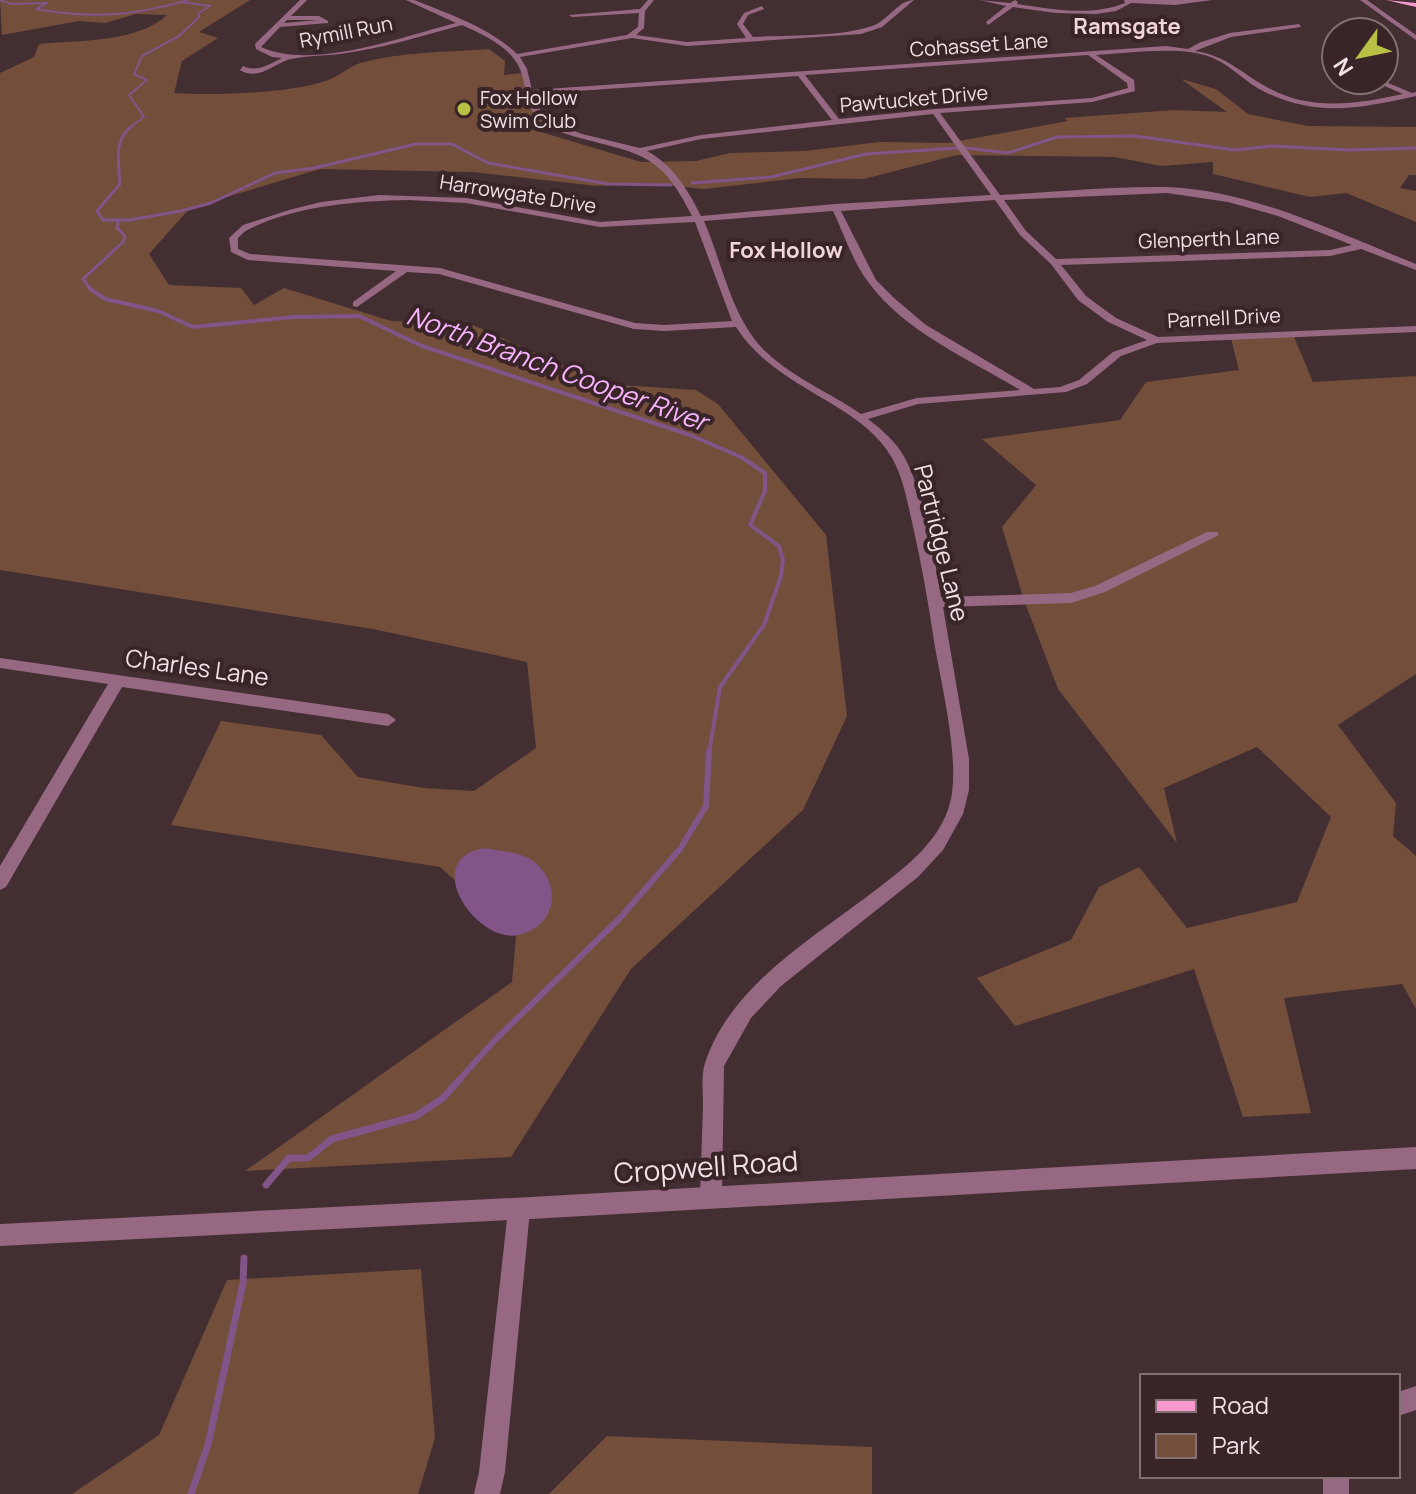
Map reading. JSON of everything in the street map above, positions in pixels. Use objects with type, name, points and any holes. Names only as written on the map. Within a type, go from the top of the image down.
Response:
[{"type":"main road","points":[[1390,0],[1416,5]]},
{"type":"street","name":"Rymill Run","points":[[304,0],[276,25],[258,44],[258,48],[268,55],[288,58],[328,55],[462,23]]},
{"type":"street","points":[[413,0],[506,46],[516,56],[603,44],[632,36],[673,44],[868,31],[880,26],[911,0]]},
{"type":"street","points":[[632,36],[643,23],[642,11],[651,0]]},
{"type":"street","points":[[982,0],[1085,13],[1114,10],[1128,4],[1127,0],[1175,3],[1209,0]]},
{"type":"street","points":[[1363,0],[1416,38]]},
{"type":"street","points":[[988,23],[1014,2]]},
{"type":"street","points":[[751,40],[740,24],[746,14],[762,8]]},
{"type":"street","points":[[572,15],[642,11]]},
{"type":"street","points":[[276,25],[326,22],[319,18],[283,18]]},
{"type":"street","points":[[1191,50],[1225,36],[1299,26]]},
{"type":"street","name":"Cohasset Lane","points":[[529,92],[1145,48],[1191,50],[1219,58],[1266,90],[1304,104],[1356,107],[1413,95]]},
{"type":"street","name":"Pawtucket Drive","points":[[640,150],[701,137],[935,111],[1092,100],[1132,89],[1131,82],[1089,53]]},
{"type":"street","points":[[268,55],[245,65],[244,70],[263,70],[288,58]]},
{"type":"street","name":"Partridge Lane","points":[[516,56],[522,64],[536,113],[546,122],[640,150],[669,168],[684,189],[739,324],[762,354],[859,418],[894,452],[906,474],[936,602],[962,788],[956,813],[931,853],[912,872],[774,980],[744,1012],[714,1066],[711,1196]]},
{"type":"street","points":[[800,73],[837,122]]},
{"type":"street","points":[[935,111],[1023,233],[1054,262],[1082,298],[1112,320],[1156,340]]},
{"type":"street","name":"Harrowgate Drive","points":[[739,324],[664,328],[634,326],[440,271],[248,257],[234,250],[231,243],[234,235],[245,228],[283,214],[330,202],[375,197],[494,205],[576,224],[616,225],[835,207],[1167,190],[1229,199],[1281,214],[1416,267]]},
{"type":"street","points":[[835,207],[872,281],[890,300],[922,327],[1033,393]]},
{"type":"street","name":"Glenperth Lane","points":[[1054,262],[1330,253],[1364,245]]},
{"type":"street","points":[[357,304],[406,268]]},
{"type":"street","name":"Parnell Drive","points":[[859,418],[917,401],[1033,393],[1073,386],[1117,354],[1156,340],[1416,329]]},
{"type":"street","points":[[936,602],[1071,598],[1100,589],[1212,535]]},
{"type":"street","name":"Charles Lane","points":[[0,663],[388,720]]},
{"type":"street","points":[[0,882],[118,681]]},
{"type":"street","name":"Cropwell Road","points":[[0,1235],[519,1210],[711,1196],[1416,1158]]},
{"type":"street","points":[[487,1494],[492,1472],[519,1210]]},
{"type":"green space","points":[[0,0],[250,0],[199,32],[218,38],[182,61],[174,93],[275,91],[328,80],[356,65],[376,59],[489,49],[505,61],[504,75],[524,73],[531,105],[546,122],[521,126],[641,162],[696,161],[730,153],[804,151],[880,142],[948,143],[1068,121],[1064,118],[1174,110],[1227,112],[1181,79],[1216,89],[1248,114],[1308,126],[1416,127],[1416,175],[1409,175],[1400,188],[1416,191],[1416,222],[1346,193],[1310,197],[1213,174],[1213,162],[1161,166],[1115,157],[957,155],[864,179],[800,178],[704,189],[646,183],[597,186],[472,172],[320,169],[190,208],[149,254],[169,285],[241,288],[254,305],[284,288],[391,321],[473,325],[605,384],[696,390],[718,404],[826,535],[847,716],[803,810],[631,969],[511,1157],[245,1171],[512,982],[516,936],[440,867],[171,825],[221,721],[321,735],[358,777],[424,788],[474,791],[536,748],[527,662],[373,629],[0,570],[0,73],[34,57],[39,44],[124,35],[140,31],[167,15],[136,14],[105,23],[79,21],[2,35]]},
{"type":"green space","points":[[1292,332],[1313,382],[1416,376],[1416,674],[1338,725],[1396,803],[1393,836],[1416,856],[1416,1009],[1402,984],[1284,998],[1311,1113],[1243,1117],[1194,969],[1015,1026],[977,978],[1071,940],[1099,887],[1139,867],[1187,928],[1297,902],[1331,817],[1257,747],[1164,788],[1177,843],[1058,689],[1024,600],[1002,527],[1036,485],[982,439],[1120,420],[1146,382],[1239,370],[1230,334]]},
{"type":"green space","points":[[421,1269],[435,1438],[418,1494],[72,1494],[159,1435],[227,1280]]},
{"type":"green space","points":[[607,1436],[872,1447],[872,1494],[549,1494]]},
{"type":"shaded area","points":[[485,848],[525,857],[537,864],[545,874],[550,885],[551,906],[547,916],[530,931],[518,935],[502,934],[486,927],[461,899],[455,883],[456,868],[466,855]]},
{"type":"waterway","points":[[0,0],[11,4],[47,3],[36,9],[95,15],[131,13],[188,0]]},
{"type":"waterway","name":"North Branch Cooper River","points":[[128,129],[144,117],[129,95],[147,80],[134,74],[142,56],[179,36],[199,17],[199,13],[210,6],[182,2]]},
{"type":"waterway","points":[[131,127],[119,145],[120,184],[97,211],[103,220],[129,220],[181,211],[211,203],[275,173],[314,168],[416,144],[452,144],[488,163],[608,184],[671,185]]},
{"type":"waterway","points":[[966,148],[1008,153],[1057,137],[1135,136],[1235,150],[1272,146],[1348,150],[1416,148]]},
{"type":"waterway","points":[[692,183],[771,177],[866,154],[957,148]]},
{"type":"waterway","name":"North Branch Cooper River","points":[[90,289],[83,279],[123,242],[125,236],[117,228],[118,221]]},
{"type":"waterway","name":"North Branch Cooper River","points":[[90,289],[105,299],[158,311],[193,327],[293,317],[359,316],[422,346],[690,435],[741,457],[765,473],[765,491],[750,525],[779,546],[783,560],[781,576],[764,625],[720,687],[709,753]]},
{"type":"waterway","name":"North Branch Cooper River","points":[[458,1081],[495,1040],[620,918],[680,849],[706,806],[709,751]]},
{"type":"waterway","name":"North Branch Cooper River","points":[[266,1185],[289,1158],[308,1158],[332,1139],[416,1116],[443,1098],[460,1079]]},
{"type":"waterway","name":"North Branch Cooper River","points":[[191,1494],[208,1445],[243,1283],[244,1258]]},
{"type":"place","name":"Fox Hollow Swim Club","points":[[464,109]]},
{"type":"district","name":"Ramsgate","points":[[1127,26]]},
{"type":"district","name":"Fox Hollow","points":[[786,250]]}]
